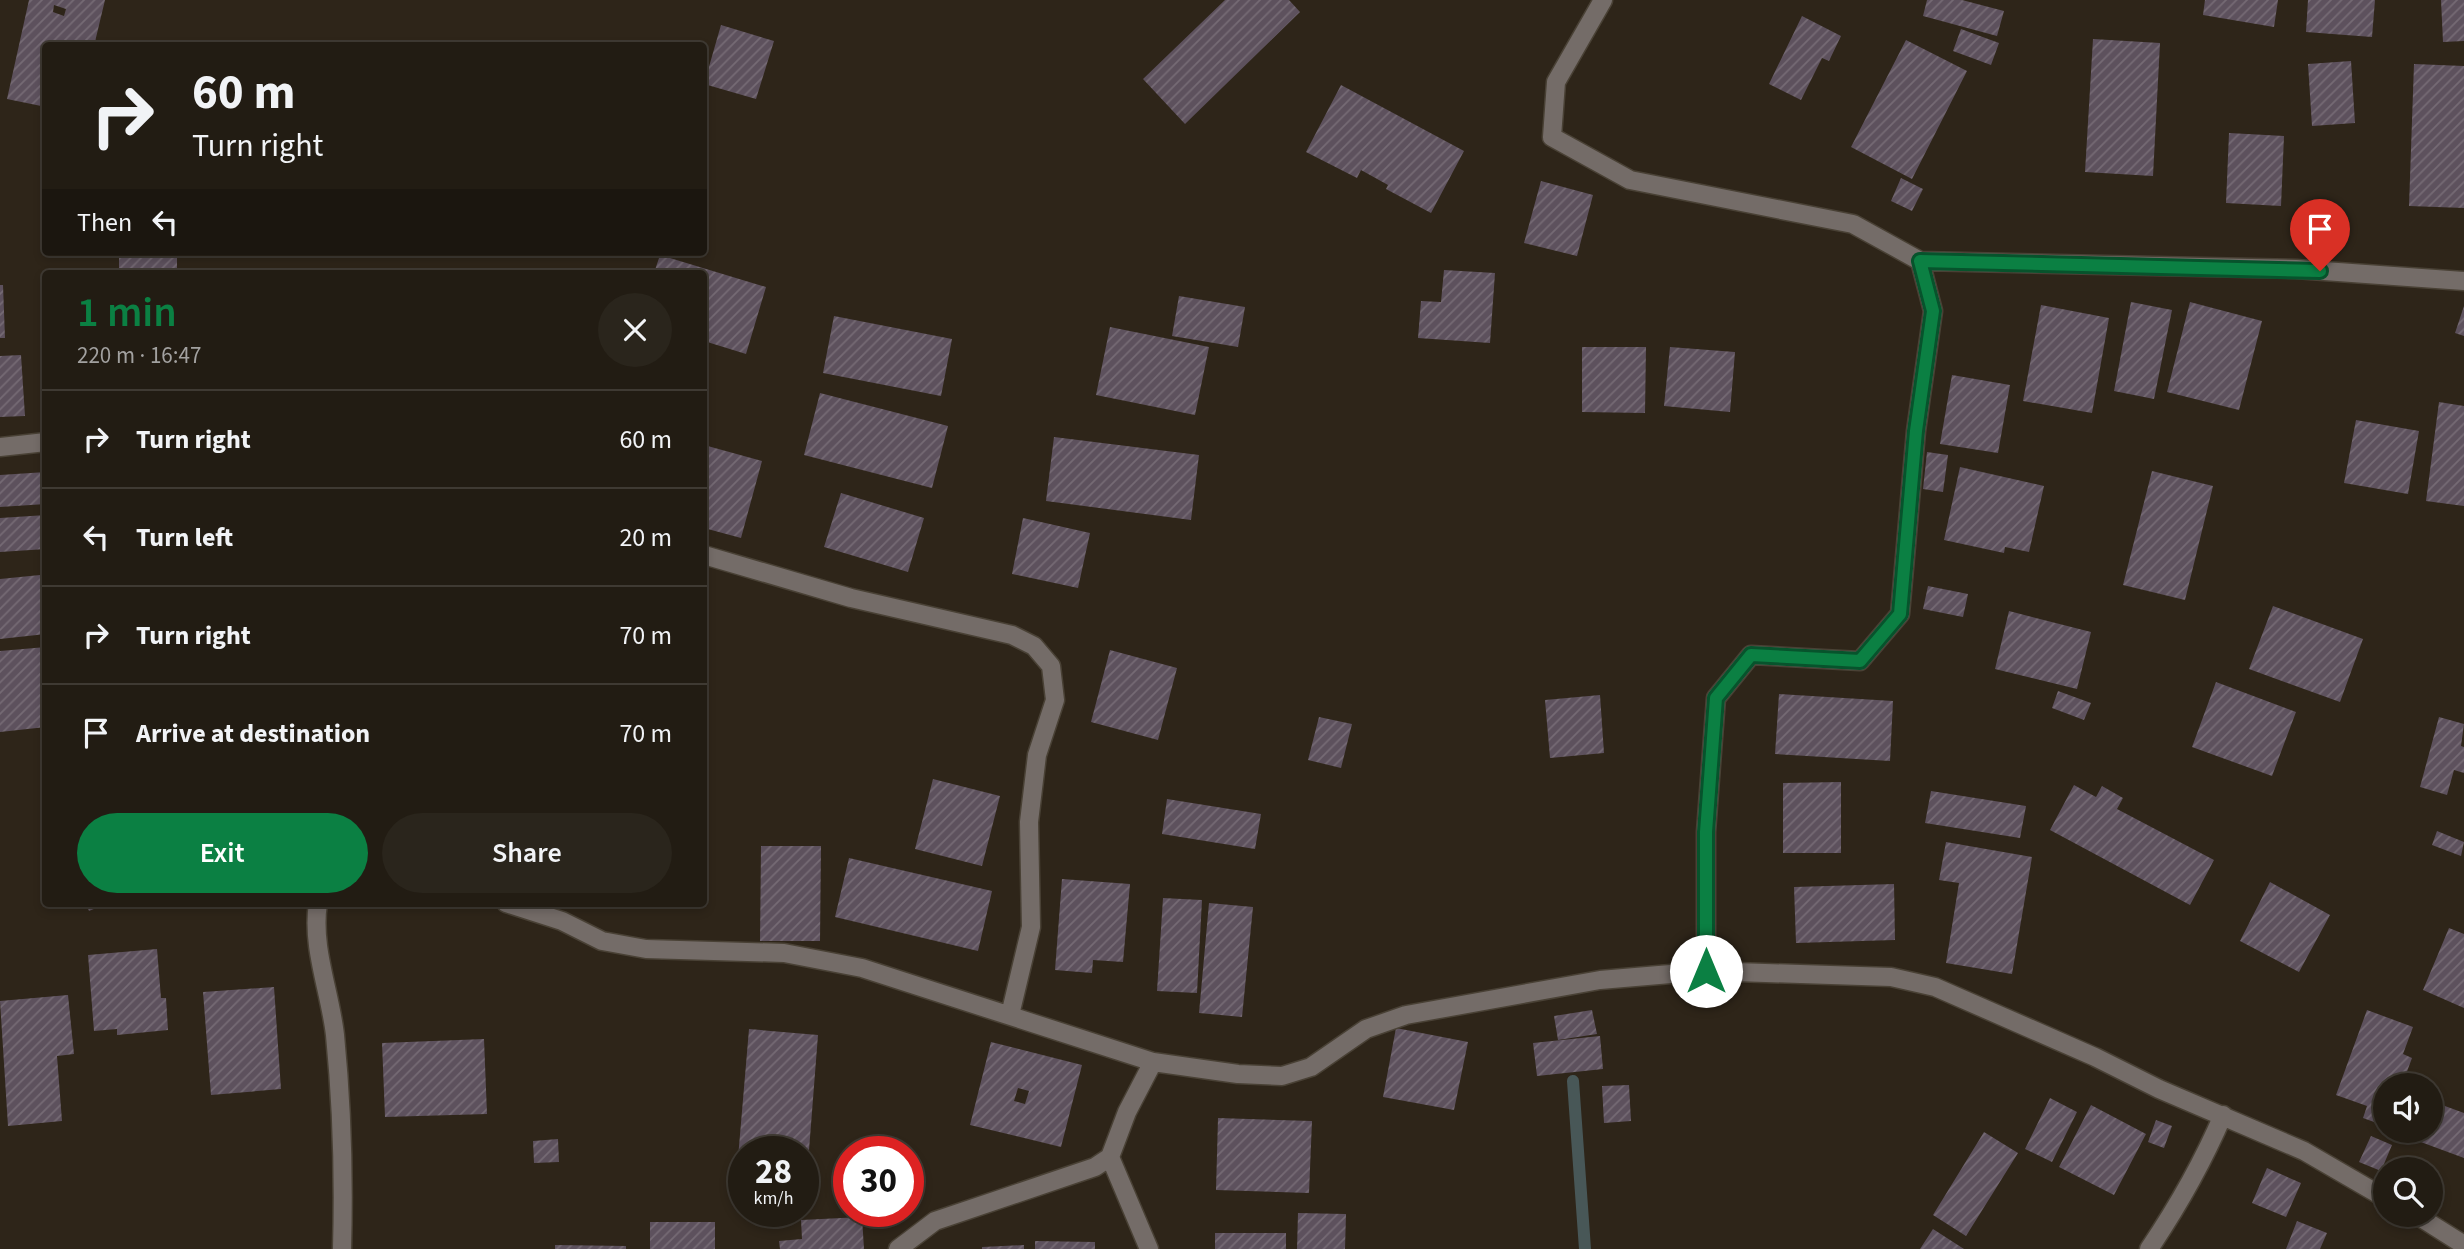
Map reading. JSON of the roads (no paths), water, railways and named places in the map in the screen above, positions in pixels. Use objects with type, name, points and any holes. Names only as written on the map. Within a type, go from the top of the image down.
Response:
[{"type":"street","points":[[1603,0],[1556,82],[1552,137],[1630,180],[1853,224],[1920,261],[2296,269],[2464,281]]},
{"type":"street","points":[[1706,971],[1706,832],[1716,698],[1751,655],[1860,661],[1900,614],[1916,431],[1933,311],[1920,261]]},
{"type":"street","points":[[0,447],[42,442]]},
{"type":"street","points":[[707,556],[851,598],[1012,635],[1034,646],[1051,666],[1055,700],[1037,755],[1029,822],[1031,927],[1010,1015]]},
{"type":"street","points":[[317,907],[314,924],[335,1033],[344,1180],[342,1249]]},
{"type":"street","points":[[519,907],[562,920],[602,941],[646,949],[784,953],[862,968],[1153,1062],[1238,1074],[1282,1076],[1311,1067],[1367,1029],[1406,1015],[1600,980],[1706,971],[1891,977],[1935,987],[2304,1151],[2373,1191]]},
{"type":"street","points":[[898,1249],[935,1221],[1095,1167],[1110,1157],[1127,1112],[1153,1062]]},
{"type":"street","points":[[2148,1249],[2182,1200],[2223,1115]]},
{"type":"street","points":[[1110,1157],[1149,1249]]},
{"type":"street","points":[[2436,1227],[2464,1245]]},
{"type":"waterway","points":[[1573,1081],[1585,1249]]}]
